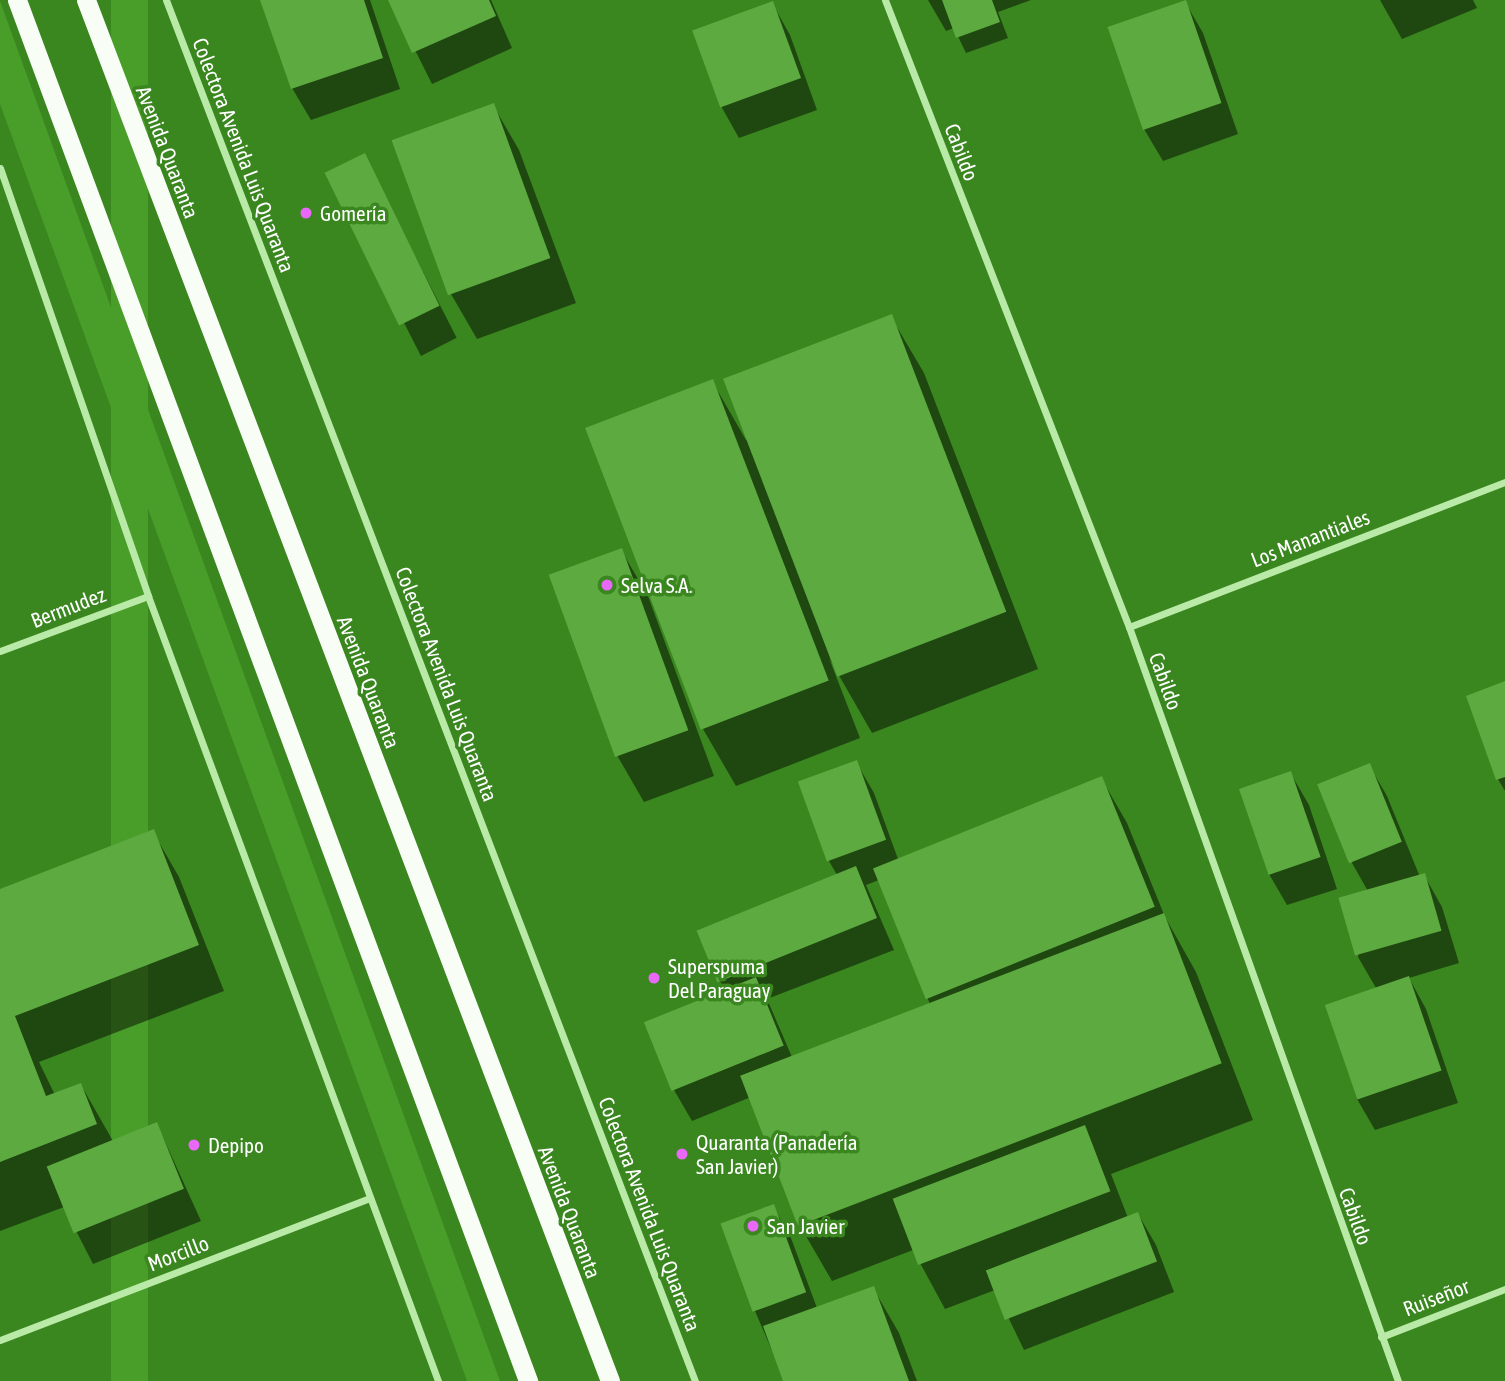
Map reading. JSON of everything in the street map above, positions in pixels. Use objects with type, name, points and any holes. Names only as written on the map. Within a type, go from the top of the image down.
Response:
[{"type":"highway","points":[[17,0],[528,1381]]},
{"type":"highway","name":"Avenida Quaranta","points":[[86,0],[610,1381]]},
{"type":"street","name":"Colectora Avenida Luis Quaranta","points":[[166,0],[695,1381]]},
{"type":"street","name":"Cabildo","points":[[884,0],[1129,627],[1398,1381]]},
{"type":"street","points":[[0,168],[148,596],[368,1199],[438,1381]]},
{"type":"street","name":"Los Manantiales","points":[[1129,627],[1505,482]]},
{"type":"street","name":"Bermudez","points":[[0,651],[148,596]]},
{"type":"street","name":"Morcillo","points":[[0,1339],[368,1199]]},
{"type":"street","name":"Ruiseñor","points":[[1381,1337],[1505,1289]]},
{"type":"green space","points":[[111,0],[148,0],[148,1381],[111,1381]]},
{"type":"green space","points":[[0,1],[500,1381],[467,1381],[0,104]]},
{"type":"building","points":[[260,0],[364,0],[383,58],[291,89]]},
{"type":"building","points":[[388,0],[489,0],[496,16],[412,53]]},
{"type":"building","points":[[942,0],[992,0],[1000,22],[956,38]]},
{"type":"building","points":[[1186,0],[1221,103],[1143,130],[1108,27]]},
{"type":"building","points":[[773,1],[801,78],[720,107],[692,30]]},
{"type":"building","points":[[494,103],[550,258],[448,295],[392,140]]},
{"type":"building","points":[[365,153],[440,306],[399,326],[325,173]]},
{"type":"building","points":[[892,314],[1006,612],[837,677],[723,379]]},
{"type":"building","points":[[713,379],[829,681],[701,730],[585,428]]},
{"type":"building","points":[[622,548],[688,730],[615,757],[549,575]]},
{"type":"building","points":[[1505,681],[1505,777],[1496,780],[1466,696]]},
{"type":"building","points":[[857,760],[886,840],[827,861],[798,782]]},
{"type":"building","points":[[1370,763],[1402,842],[1349,863],[1317,784]]},
{"type":"building","points":[[1291,771],[1321,857],[1269,875],[1239,789]]},
{"type":"building","points":[[1102,776],[1155,907],[926,999],[873,869]]},
{"type":"building","points":[[154,829],[199,945],[15,1016],[46,1096],[81,1083],[97,1124],[0,1162],[0,889]]},
{"type":"building","points":[[856,866],[877,918],[718,982],[697,930]]},
{"type":"building","points":[[1425,873],[1442,931],[1355,955],[1338,898]]},
{"type":"building","points":[[1164,913],[1222,1063],[798,1226],[740,1076]]},
{"type":"building","points":[[1409,976],[1442,1071],[1357,1100],[1325,1005]]},
{"type":"building","points":[[756,977],[784,1046],[672,1091],[644,1022]]},
{"type":"building","points":[[157,1122],[184,1189],[74,1233],[47,1167]]},
{"type":"building","points":[[1085,1125],[1110,1191],[918,1265],[893,1199]]},
{"type":"building","points":[[774,1204],[806,1292],[753,1312],[720,1223]]},
{"type":"building","points":[[1138,1212],[1157,1261],[1005,1320],[986,1270]]},
{"type":"building","points":[[874,1286],[909,1381],[783,1381],[763,1326]]},
{"type":"place","name":"Gomería","points":[[306,213]]},
{"type":"place","name":"Selva S.A.","points":[[607,585]]},
{"type":"place","name":"Superspuma Del Paraguay","points":[[654,978]]},
{"type":"place","name":"Depipo","points":[[194,1145]]},
{"type":"place","name":"Quaranta (Panadería San Javier)","points":[[682,1154]]},
{"type":"place","name":"San Javier","points":[[753,1226]]}]
